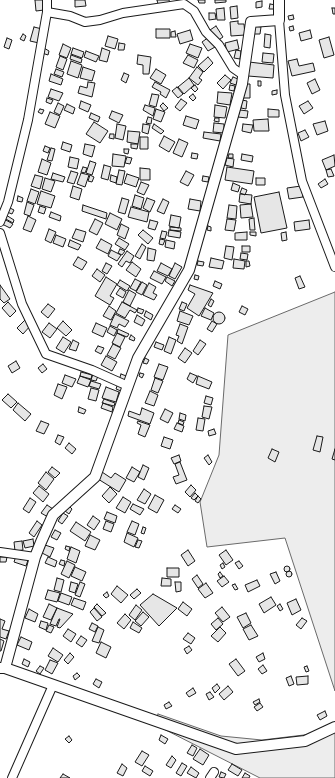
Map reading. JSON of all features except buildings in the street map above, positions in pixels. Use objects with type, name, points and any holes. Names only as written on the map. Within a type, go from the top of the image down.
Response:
[{"type":"street","points":[[0,222],[8,202],[28,120],[47,12],[47,0]]},
{"type":"street","points":[[279,0],[279,20],[285,95],[302,181],[335,267]]},
{"type":"street","points":[[47,12],[70,16],[85,22],[100,20],[123,13],[184,4],[194,11],[206,32],[219,45],[232,68],[243,75]]},
{"type":"street","points":[[279,20],[250,22],[242,84],[189,270],[138,358],[95,478],[53,515],[35,557],[2,668],[236,749],[305,741],[335,727]]},
{"type":"street","points":[[0,233],[22,304],[46,354],[92,370],[128,386]]},
{"type":"street","points":[[0,552],[35,557]]},
{"type":"street","points":[[12,778],[53,685]]},
{"type":"shaded area","points":[[335,292],[335,691],[285,538],[207,547],[200,502],[219,455],[228,335]]},
{"type":"shaded area","points":[[158,714],[221,736],[262,740],[312,734],[335,722],[335,778],[260,778],[154,724]]}]
